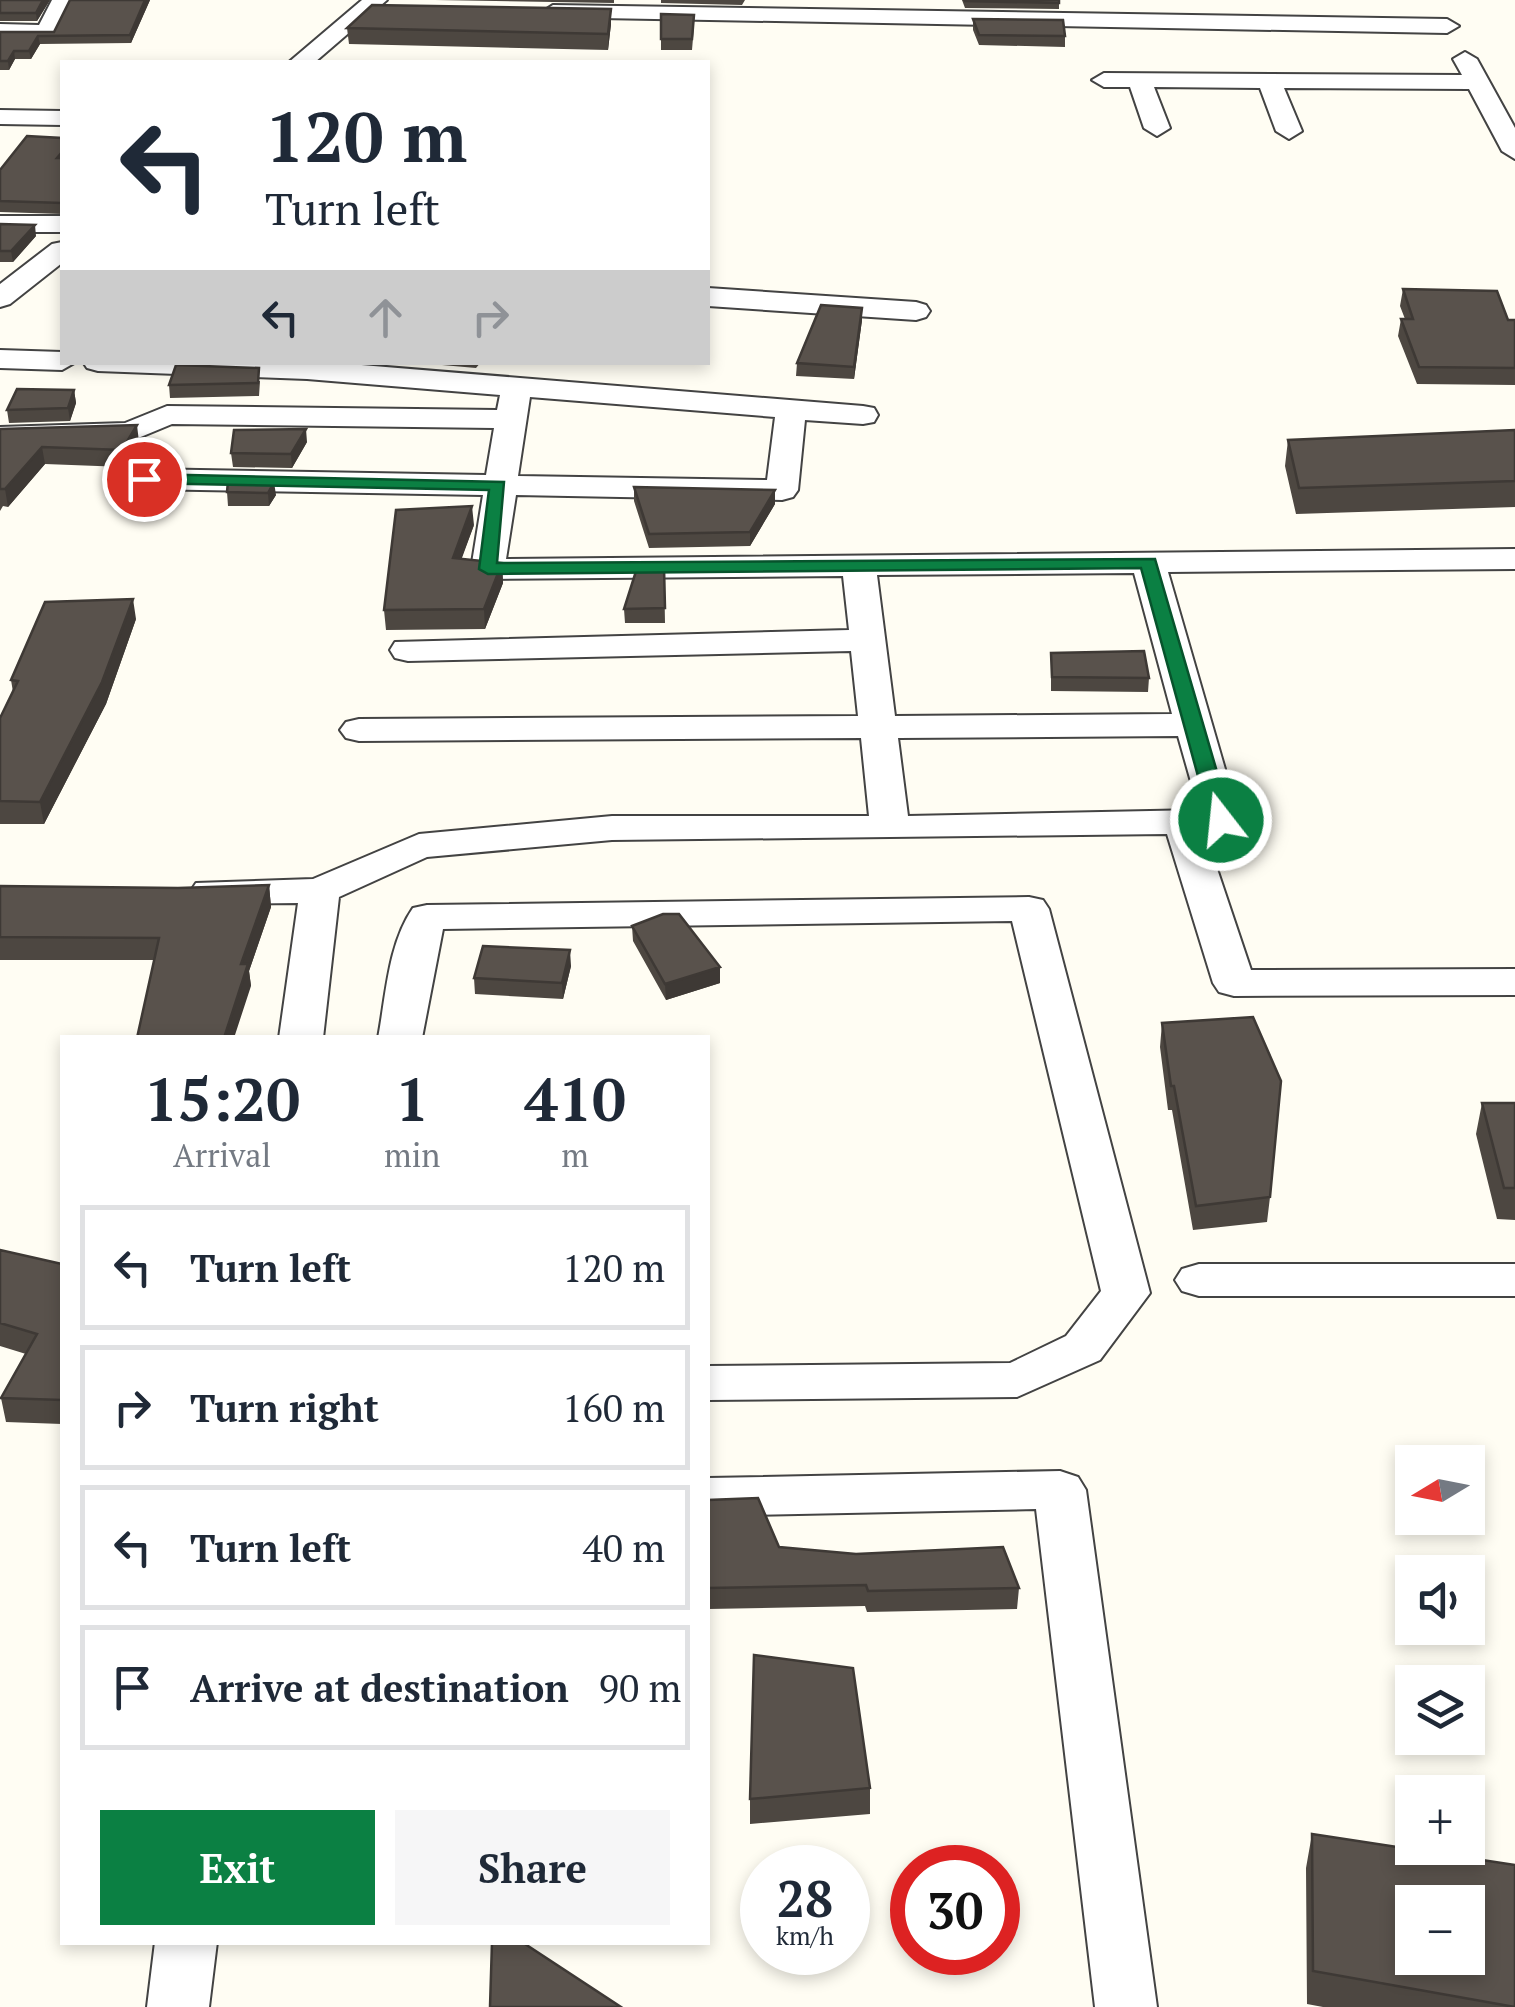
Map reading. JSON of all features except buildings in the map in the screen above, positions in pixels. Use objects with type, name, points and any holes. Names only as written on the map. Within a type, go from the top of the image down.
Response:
[{"type":"street","points":[[0,31],[47,32],[63,0]]},
{"type":"street","points":[[1434,0],[1515,151]]},
{"type":"street","points":[[302,60],[371,5],[405,10]]},
{"type":"street","points":[[522,12],[759,8],[1252,11],[1447,26]]},
{"type":"street","points":[[1104,80],[1478,82]]},
{"type":"street","points":[[1139,80],[1157,128]]},
{"type":"street","points":[[1270,81],[1289,131]]},
{"type":"street","points":[[5,128],[29,118],[60,118]]},
{"type":"street","points":[[0,224],[60,224]]},
{"type":"street","points":[[0,298],[60,252]]},
{"type":"street","points":[[710,296],[916,312]]},
{"type":"street","points":[[0,359],[60,361]]},
{"type":"street","points":[[220,365],[307,370],[513,403]]},
{"type":"street","points":[[513,403],[488,569],[1515,559]]},
{"type":"street","points":[[0,436],[131,432],[167,414],[513,403],[791,409],[863,415]]},
{"type":"street","points":[[144,479],[782,490],[791,409]]},
{"type":"street","points":[[180,892],[320,891],[419,846],[612,828],[890,828],[1183,824],[1221,820],[1148,563]]},
{"type":"street","points":[[860,566],[890,828]]},
{"type":"street","points":[[408,650],[868,640]]},
{"type":"street","points":[[359,730],[1194,725]]},
{"type":"street","points":[[1183,824],[1234,984],[1515,982]]},
{"type":"street","points":[[301,1035],[320,891]]},
{"type":"street","points":[[401,1035],[415,952],[427,918],[1029,909],[1126,1293],[1082,1348],[1017,1380],[710,1382]]},
{"type":"street","points":[[1199,1280],[1515,1280]]},
{"type":"street","points":[[710,1497],[1060,1490],[1126,2007]]},
{"type":"street","points":[[178,2007],[186,1945]]},
{"type":"route","points":[[144,479],[498,486],[488,569],[1148,563],[1221,820]]}]
